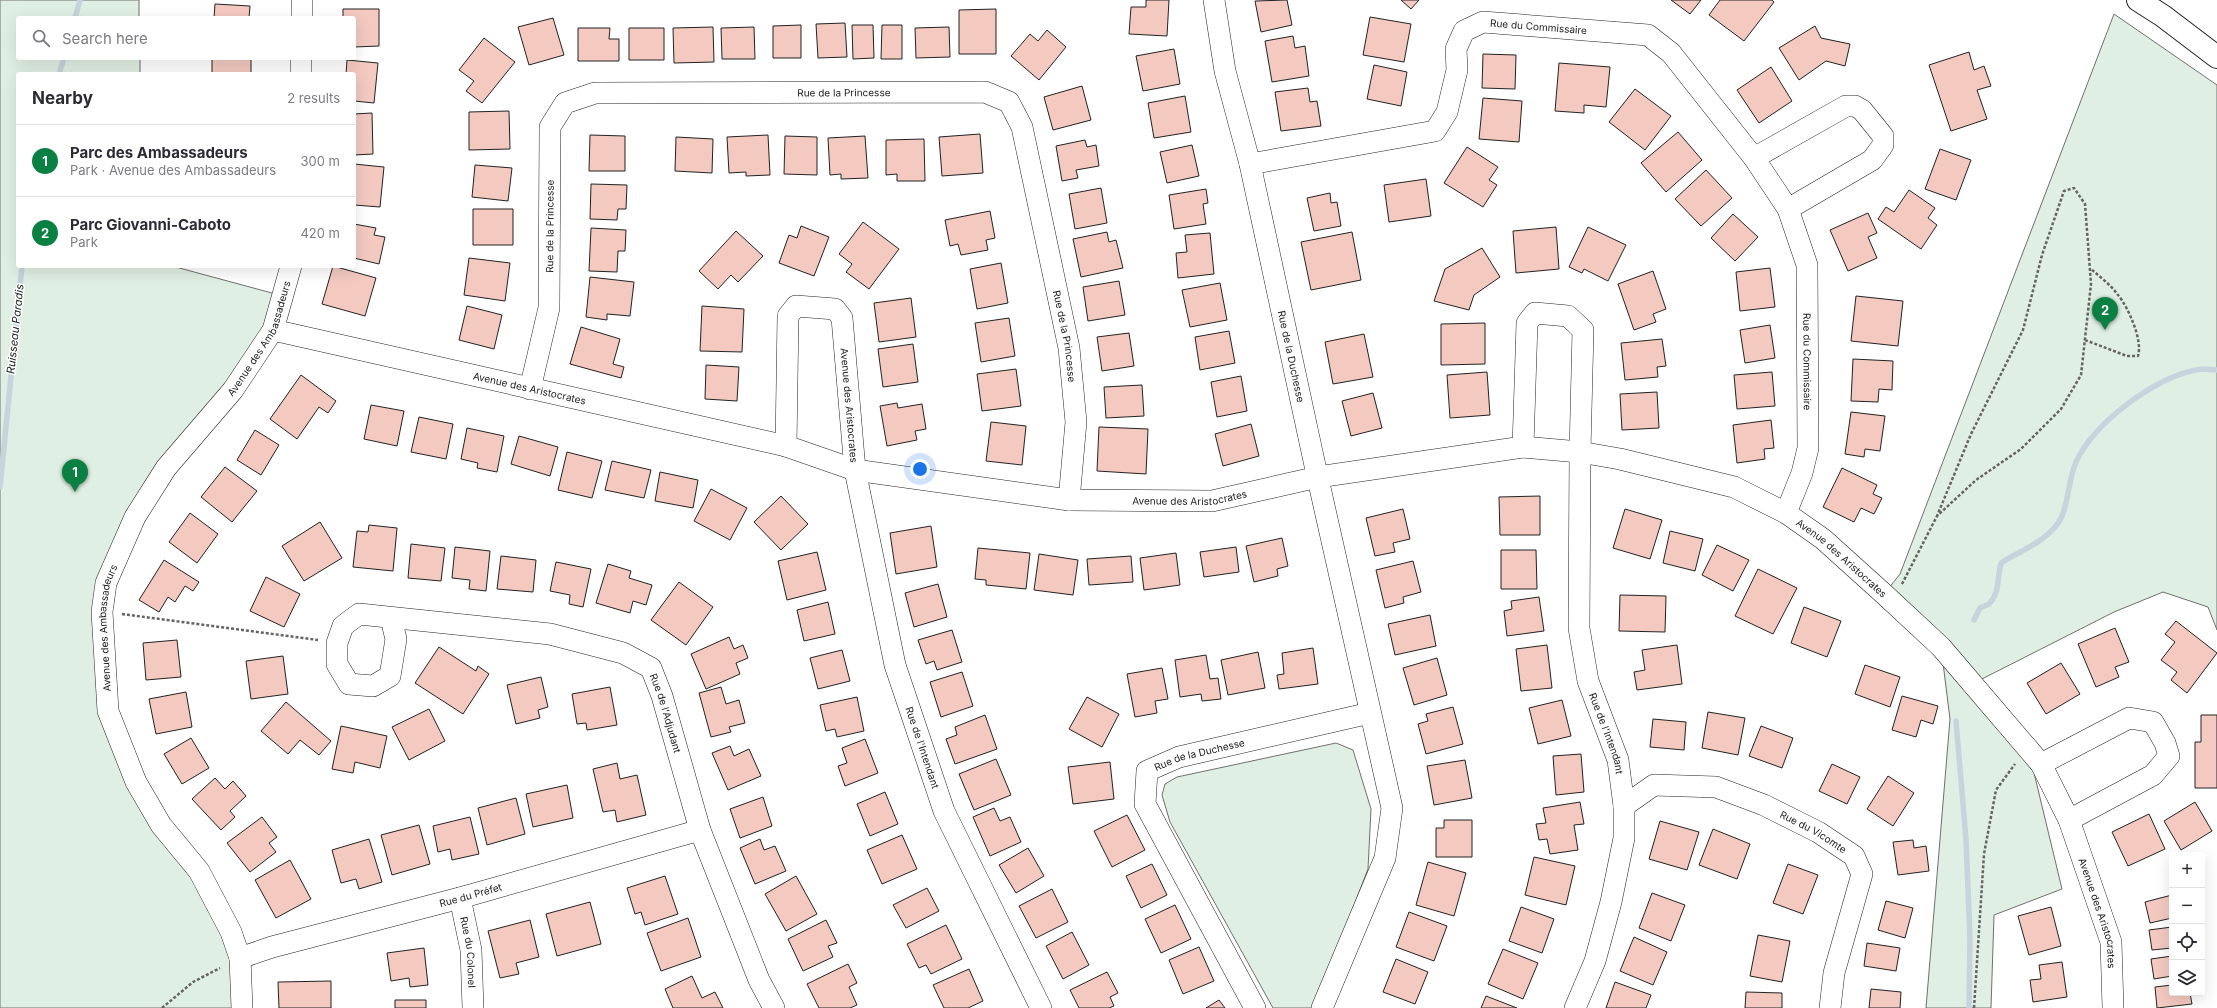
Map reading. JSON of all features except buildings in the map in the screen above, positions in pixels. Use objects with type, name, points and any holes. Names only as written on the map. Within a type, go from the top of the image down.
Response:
[{"type":"highway","points":[[2138,0],[2163,16],[2217,57]]},
{"type":"street","points":[[302,0],[302,16]]},
{"type":"street","name":"Rue de la Duchesse","points":[[1214,0],[1225,71],[1250,164],[1392,808],[1385,858],[1322,1008]]},
{"type":"street","name":"Rue du Commissaire","points":[[1250,164],[1435,131],[1447,112],[1456,70],[1456,49],[1464,31],[1483,22],[1648,35],[1671,53],[1754,158],[1788,209],[1807,265],[1808,448],[1802,473],[1786,513]]},
{"type":"street","points":[[301,60],[301,72]]},
{"type":"street","name":"Rue de la Princesse","points":[[530,389],[549,308],[550,127],[565,103],[595,93],[985,92],[1009,102],[1022,127],[1069,348],[1076,422],[1069,500]]},
{"type":"street","points":[[1754,158],[1846,106],[1855,106],[1862,110],[1883,136],[1883,145],[1872,160],[1788,209]]},
{"type":"street","name":"Avenue des Ambassadeurs","points":[[242,1008],[240,958],[231,932],[199,871],[161,824],[136,782],[108,711],[102,612],[106,583],[135,517],[166,468],[233,390],[273,330],[290,268]]},
{"type":"street","name":"Avenue des Aristocrates","points":[[786,446],[788,316],[796,306],[835,309],[842,318],[855,470]]},
{"type":"street","points":[[1523,447],[1527,323],[1535,313],[1568,316],[1583,330],[1580,452]]},
{"type":"street","name":"Avenue des Aristocrates","points":[[273,330],[786,446],[855,470],[1069,500],[1212,501],[1318,477],[1523,447],[1580,452],[1620,459],[1734,487],[1786,513],[1823,539],[1941,646],[2041,764],[2069,820],[2111,942],[2112,1008]]},
{"type":"street","name":"Rue de l'Intendant","points":[[1575,1008],[1595,961],[1611,902],[1624,838],[1624,806],[1618,760],[1588,681],[1579,628],[1580,452]]},
{"type":"street","name":"Rue de l'Intendant","points":[[855,470],[895,665],[944,811],[1040,1008]]},
{"type":"street","name":"Rue de l'Adjudant","points":[[391,619],[396,639],[390,676],[373,686],[349,684],[337,664],[337,643],[343,626],[359,614],[391,619],[550,634],[623,653],[651,668],[662,696],[700,830],[759,980],[774,1008]]},
{"type":"street","name":"Rue de la Duchesse","points":[[1255,1008],[1145,804],[1147,771],[1180,757],[1370,713]]},
{"type":"street","points":[[2041,764],[2129,718],[2153,722],[2165,743],[2169,756],[2153,775],[2069,820]]},
{"type":"street","name":"Rue du Vicomte","points":[[1624,806],[1654,785],[1716,787],[1764,805],[1811,828],[1854,856],[1862,874],[1834,973],[1830,1008]]},
{"type":"street","name":"Rue du Préfet","points":[[240,958],[272,947],[460,898],[700,830]]},
{"type":"street","name":"Rue du Colonel","points":[[460,898],[472,950],[473,1008]]},
{"type":"path","points":[[1893,603],[1937,516],[1971,434],[2023,330],[2042,255],[2064,192],[2074,188],[2085,204],[2091,284],[2081,375],[2061,409],[2021,449],[1976,480],[1937,516]]},
{"type":"path","points":[[2085,340],[2127,356],[2138,356],[2140,351],[2139,336],[2119,295],[2090,268]]},
{"type":"path","points":[[102,612],[337,643]]},
{"type":"path","points":[[1974,1008],[1984,854],[1996,790],[2028,748]]},
{"type":"path","points":[[162,1008],[193,982],[240,958]]},
{"type":"green space","points":[[0,0],[139,0],[139,16],[16,16],[16,60],[140,60],[140,72],[16,72],[16,268],[179,268],[283,296],[273,330],[166,468],[106,583],[108,711],[231,932],[242,1008],[0,1008]]},
{"type":"green space","points":[[2114,14],[2217,85],[2217,630],[2208,607],[2163,592],[2114,612],[1974,683],[2028,748],[2062,889],[1994,915],[1991,1008],[1926,1008],[1950,719],[1941,647],[1884,594],[1900,574]]},
{"type":"green space","points":[[1336,743],[1353,750],[1371,809],[1368,869],[1314,1008],[1273,1008],[1170,822],[1162,795],[1165,784],[1177,777]]},
{"type":"waterway","name":"Ruisseau Paradis","points":[[76,16],[80,0]]},
{"type":"waterway","name":"Ruisseau Paradis","points":[[60,72],[63,60]]},
{"type":"waterway","name":"Ruisseau Paradis","points":[[0,487],[22,268]]},
{"type":"waterway","points":[[1974,620],[1980,608],[1989,604],[1993,600],[1997,590],[2001,563],[2042,539],[2056,526],[2063,512],[2076,462],[2096,432],[2127,404],[2162,382],[2198,369],[2217,370]]},
{"type":"waterway","points":[[1956,721],[1966,839],[1970,939],[1969,1008]]},
{"type":"place","name":"Parc Giovanni-Caboto","points":[[2105,330]]},
{"type":"place","name":"Parc des Ambassadeurs","points":[[75,492]]}]
